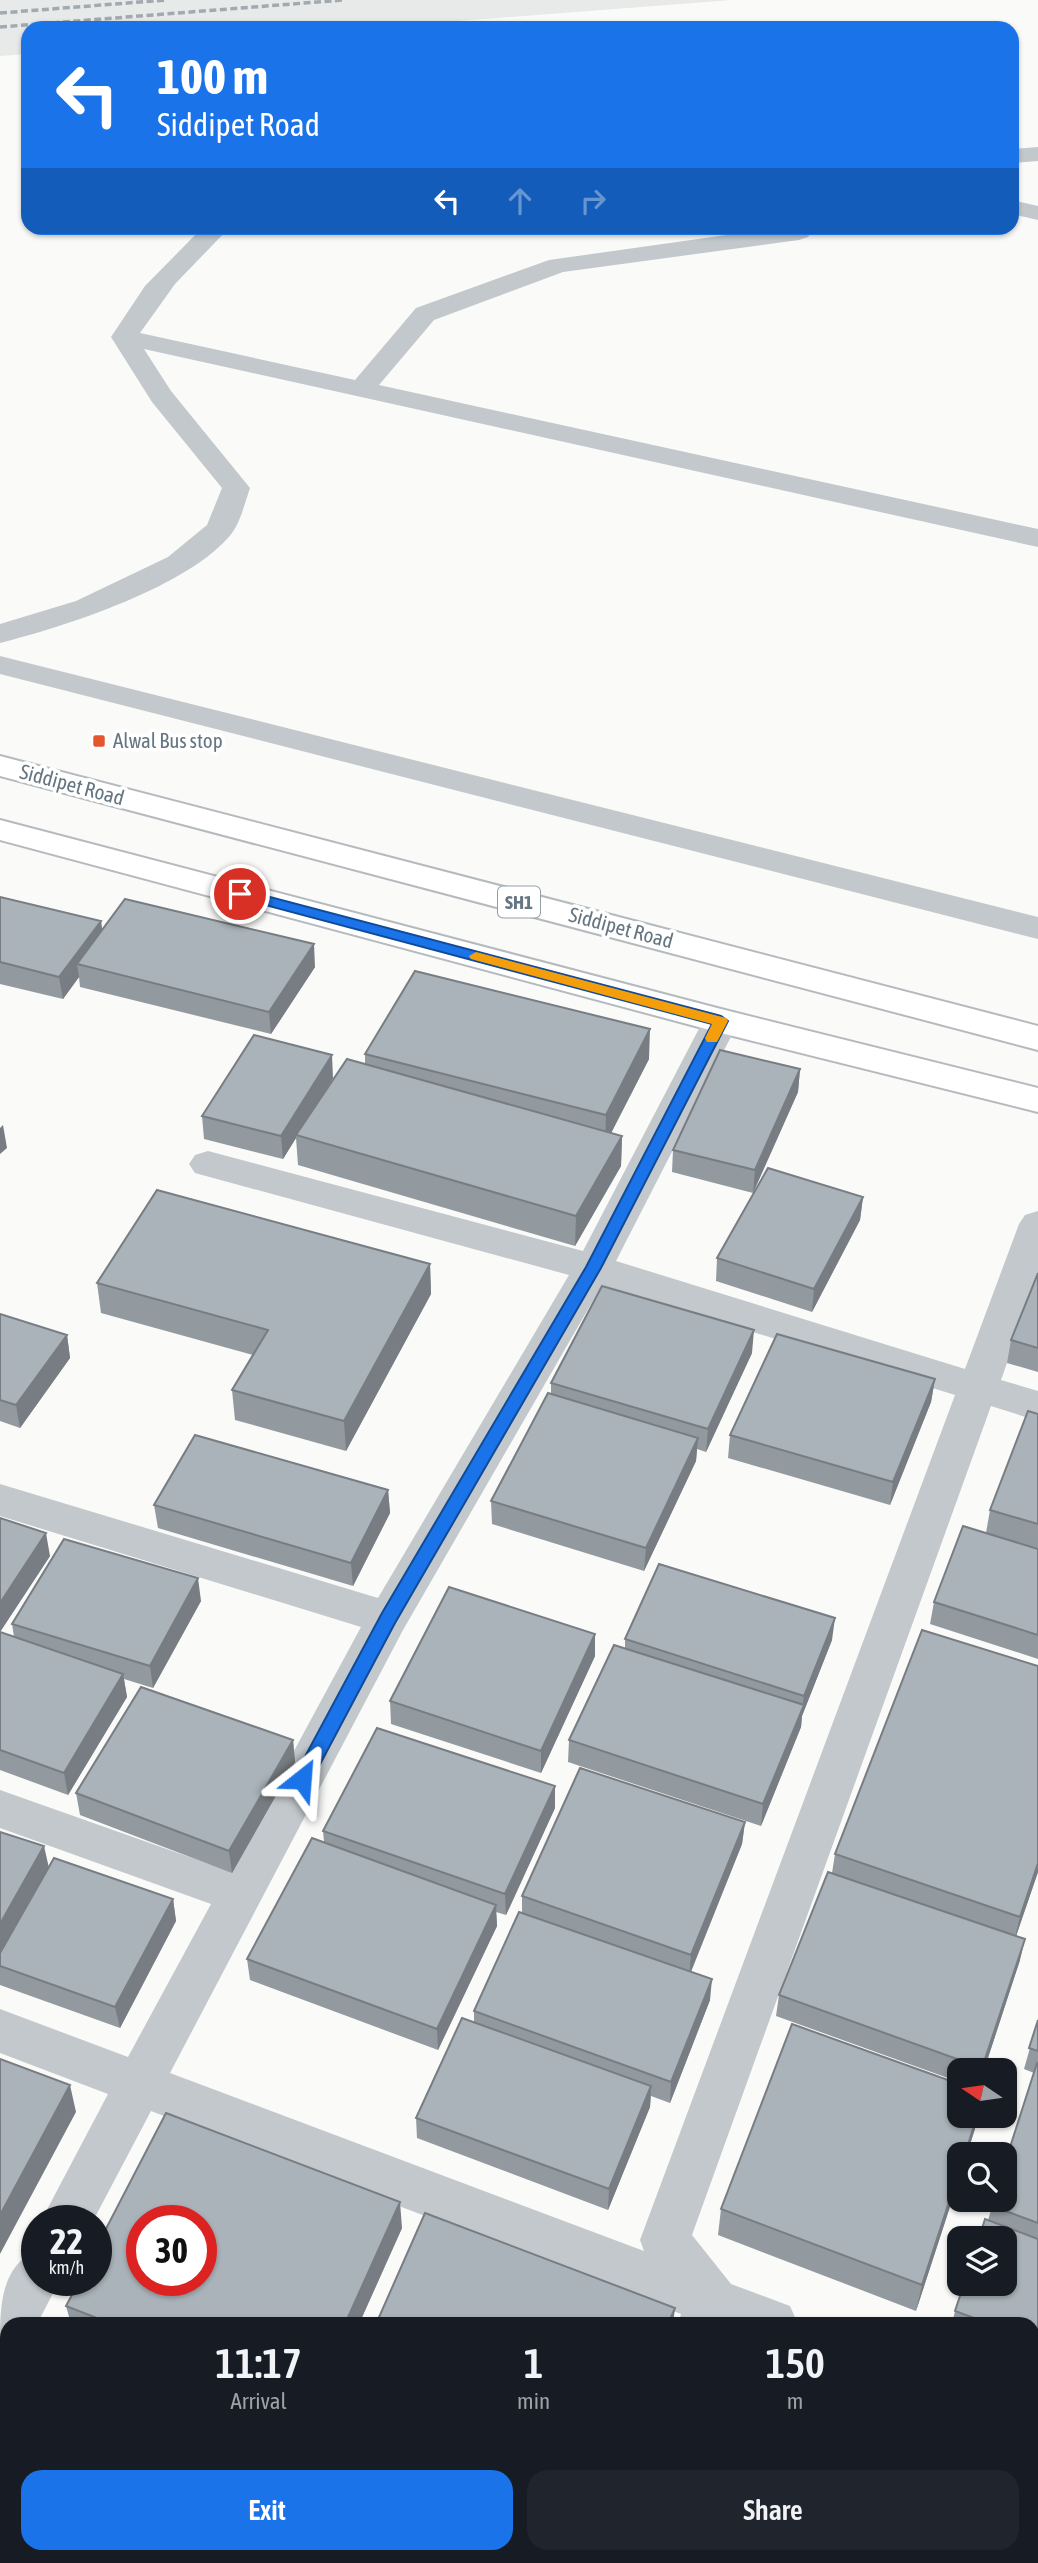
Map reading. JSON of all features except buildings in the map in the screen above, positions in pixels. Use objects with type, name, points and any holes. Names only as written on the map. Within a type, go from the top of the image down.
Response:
[{"type":"main road","name":"Siddipet Road","points":[[0,766],[1038,1038]]},
{"type":"main road","points":[[0,830],[721,1021],[1038,1100]]},
{"type":"street","points":[[1019,155],[1038,154]]},
{"type":"street","points":[[1019,209],[1038,213]]},
{"type":"street","points":[[124,337],[135,317],[167,274],[209,235]]},
{"type":"street","points":[[360,389],[425,314],[546,269],[558,265],[777,235]]},
{"type":"street","points":[[124,337],[1038,538]]},
{"type":"street","points":[[0,634],[87,607],[178,563],[220,529],[236,488],[208,450],[151,386],[124,337]]},
{"type":"street","points":[[0,665],[1038,928]]},
{"type":"street","points":[[75,2205],[388,1618],[593,1268],[721,1021]]},
{"type":"street","points":[[208,1164],[593,1268],[1038,1406]]},
{"type":"street","points":[[708,2312],[665,2239],[1038,1224]]},
{"type":"street","points":[[0,1500],[388,1618]]},
{"type":"street","points":[[0,1809],[241,1895]]},
{"type":"street","points":[[0,2031],[140,2084],[708,2312],[735,2317]]},
{"type":"street","points":[[13,2317],[25,2296]]},
{"type":"shaded area","points":[[0,0],[732,0],[458,21],[21,21],[21,54],[0,56]]},
{"type":"railway","points":[[0,13],[166,0]]},
{"type":"railway","points":[[76,21],[343,0]]},
{"type":"railway","points":[[0,27],[21,25]]},
{"type":"slow traffic","points":[[476,956],[721,1021],[712,1038]]},
{"type":"place","name":"Alwal Bus stop","points":[[99,741]]},
{"type":"route","points":[[240,894],[721,1021],[593,1268],[388,1618],[302,1779]]}]
